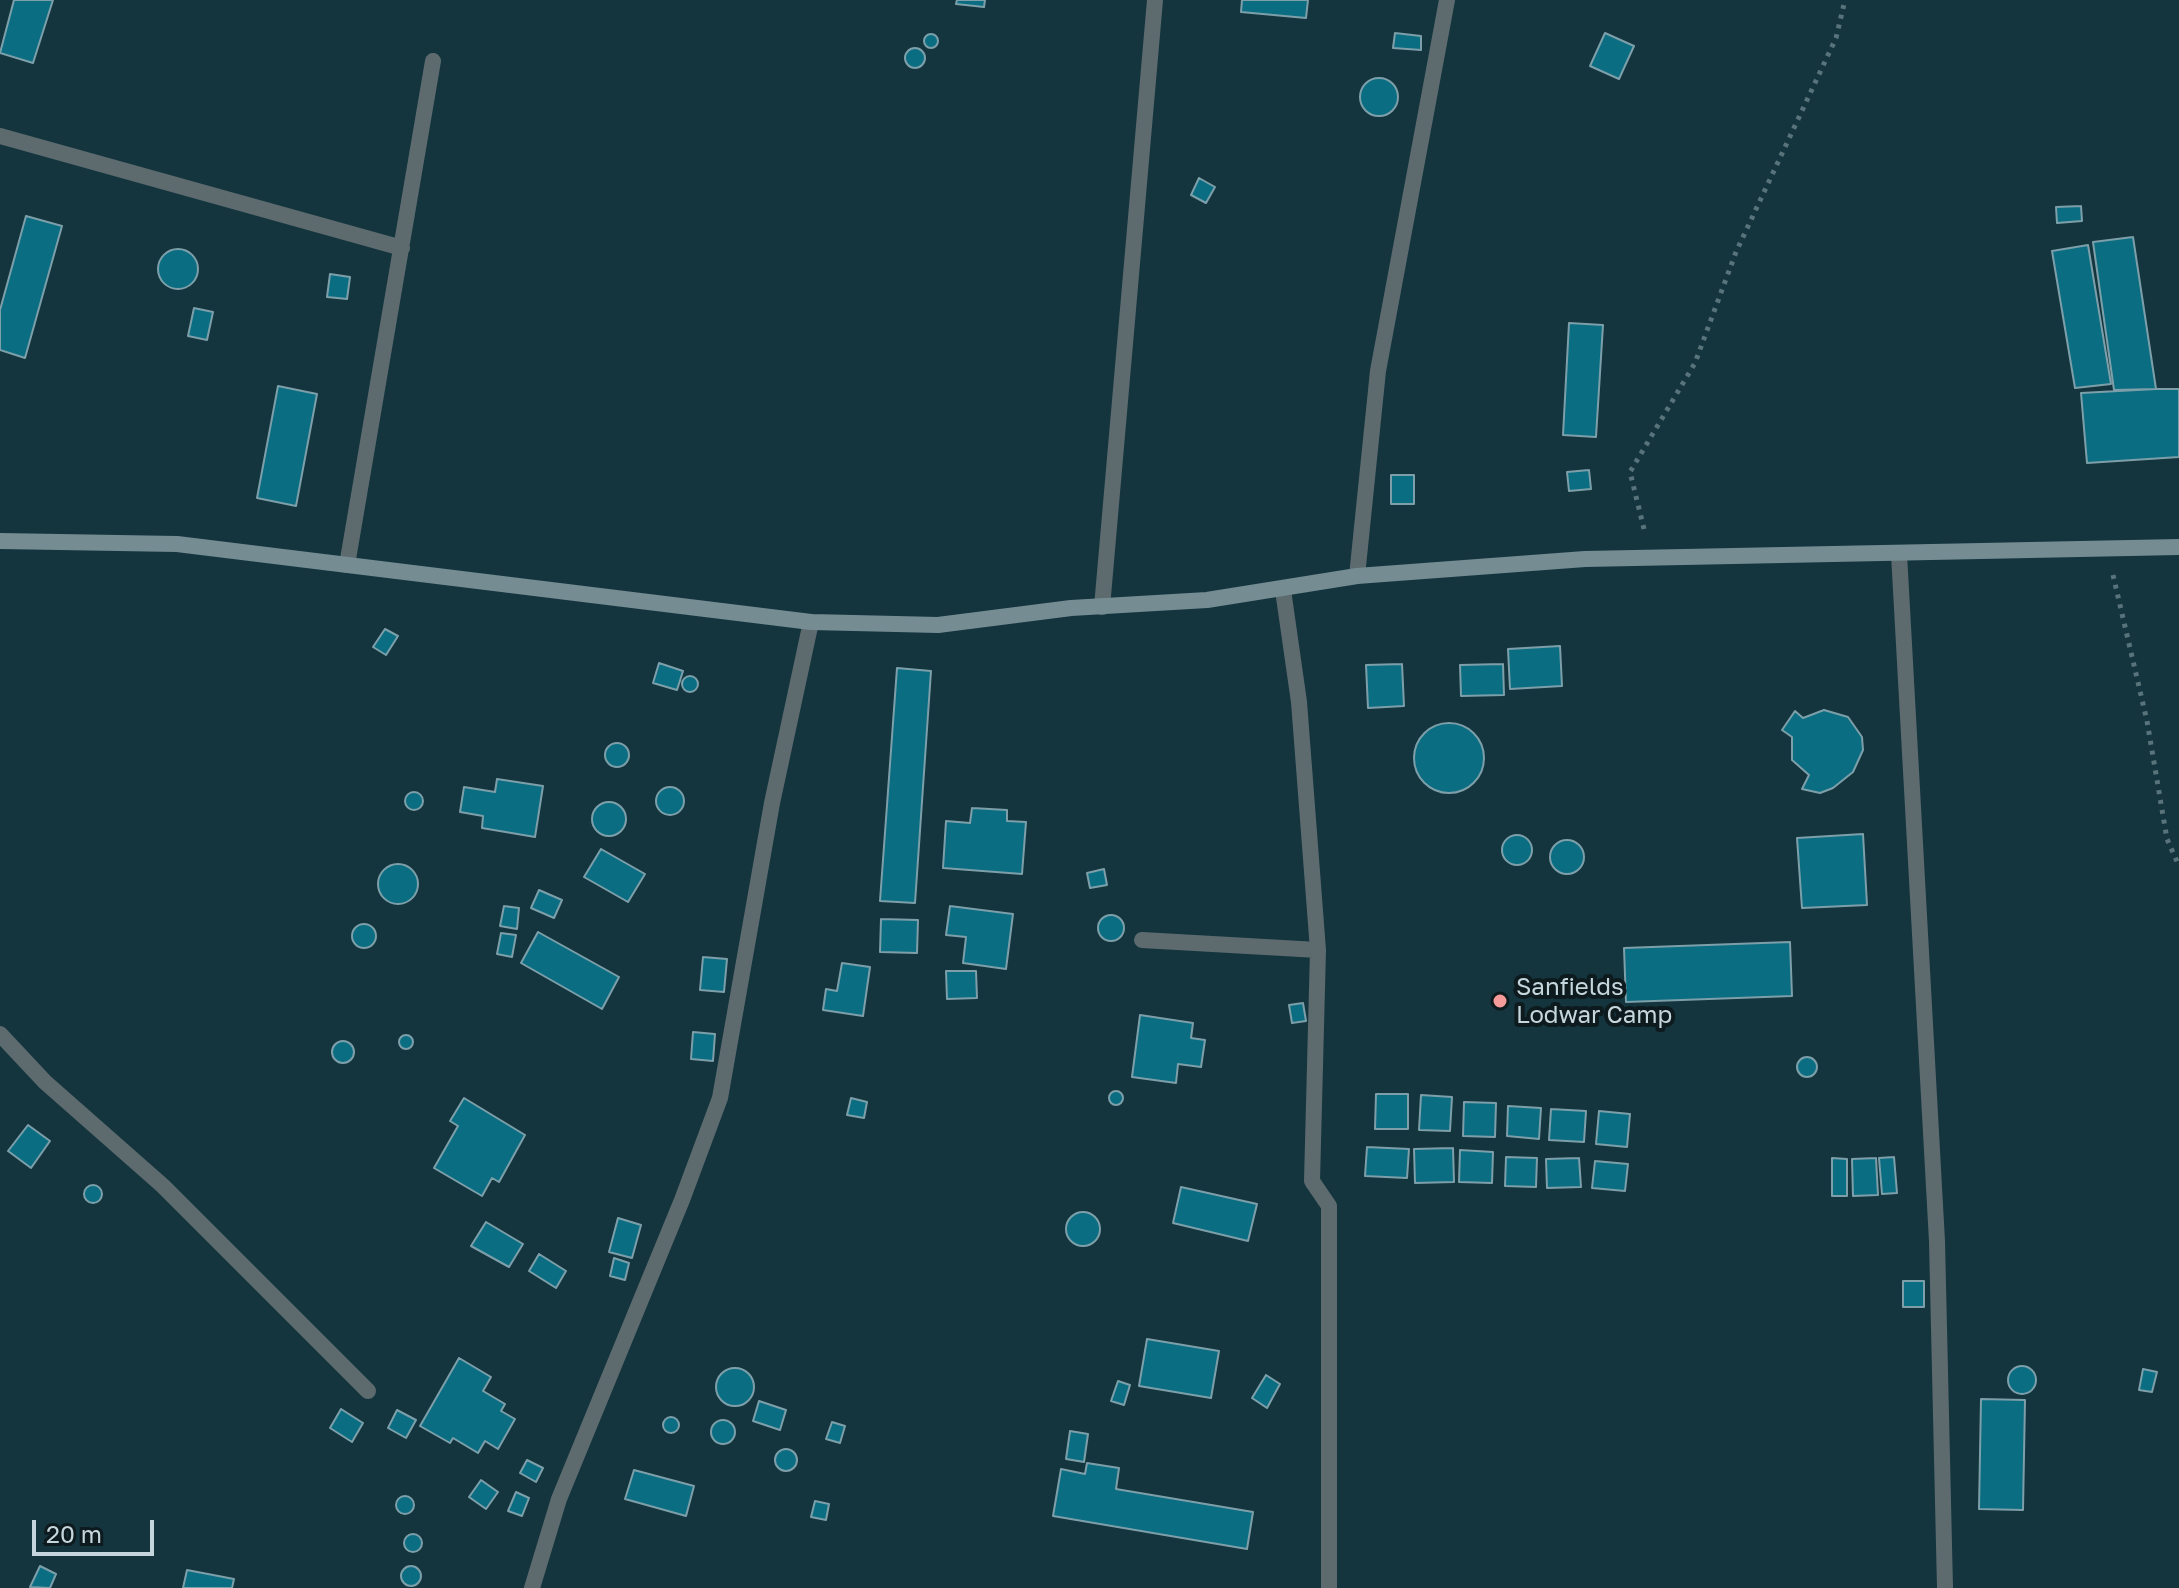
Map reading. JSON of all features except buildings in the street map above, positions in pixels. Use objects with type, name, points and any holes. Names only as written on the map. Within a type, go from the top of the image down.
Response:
[{"type":"street","points":[[1102,607],[1155,0]]},
{"type":"street","points":[[1357,576],[1378,371],[1447,0]]},
{"type":"street","points":[[347,565],[433,61]]},
{"type":"street","points":[[0,136],[402,248]]},
{"type":"street","points":[[0,541],[177,544],[811,622],[938,625],[1102,607],[1207,600],[1357,576],[1651,557],[2179,547]]},
{"type":"street","points":[[1899,554],[1937,1241],[1945,1588]]},
{"type":"street","points":[[1283,590],[1299,702],[1318,950],[1312,1181],[1329,1206],[1329,1588]]},
{"type":"street","points":[[532,1588],[559,1499],[682,1200],[720,1098],[772,803],[811,622]]},
{"type":"street","points":[[1142,940],[1318,950]]},
{"type":"street","points":[[0,1034],[45,1082],[163,1186],[368,1391]]},
{"type":"path","points":[[1651,557],[1630,472],[1695,363],[1736,252],[1836,38],[1845,0]]},
{"type":"path","points":[[2107,546],[2147,721],[2167,839],[2179,866]]},
{"type":"place","name":"Sanfields Lodwar Camp","points":[[1500,1001]]}]
